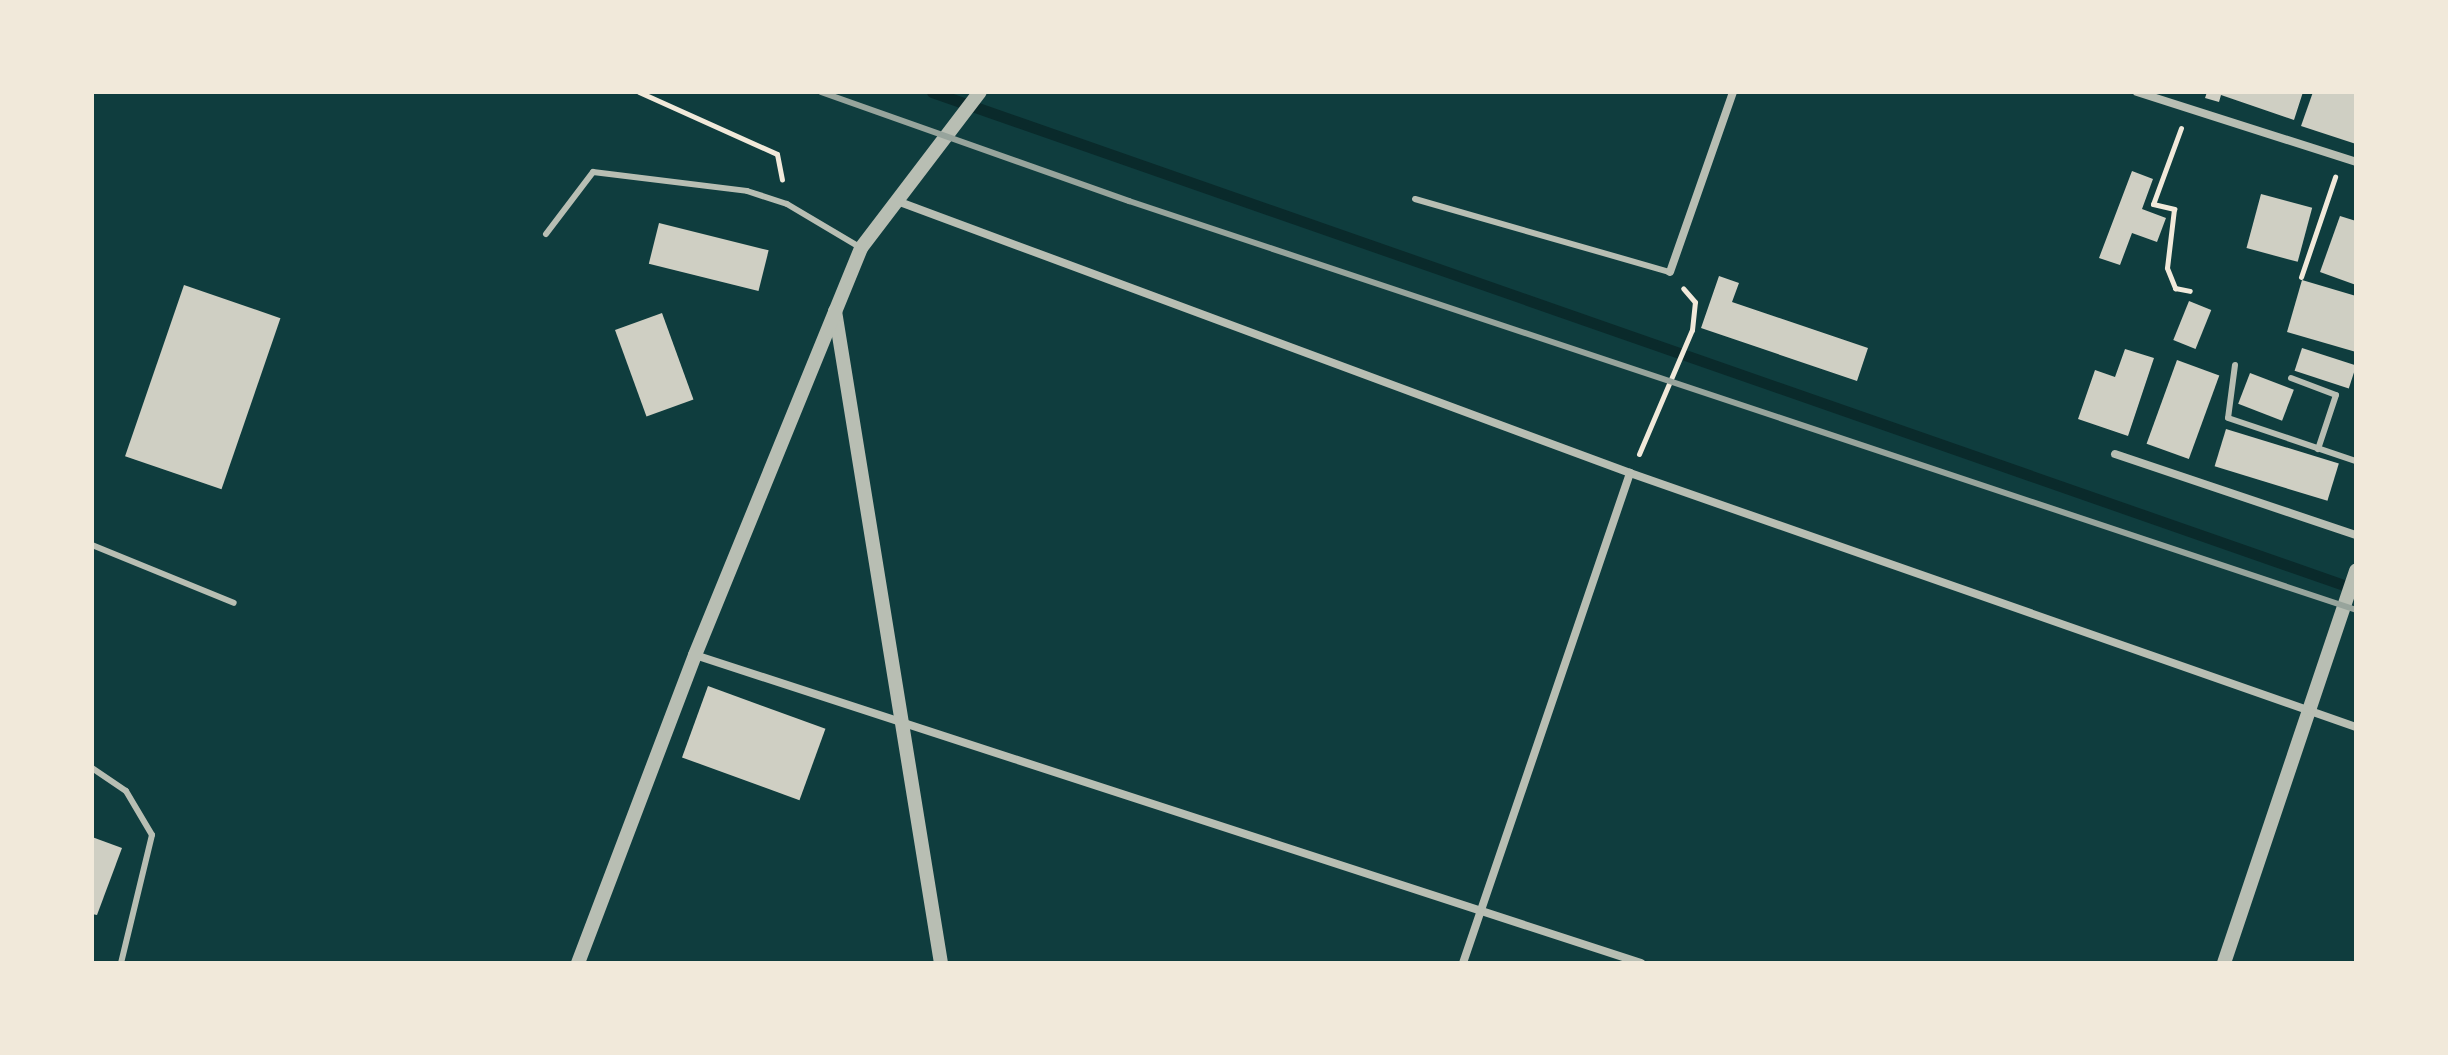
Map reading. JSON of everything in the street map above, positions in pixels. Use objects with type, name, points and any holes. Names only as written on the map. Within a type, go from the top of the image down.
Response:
[{"type":"street","points":[[578,963],[695,655],[861,248],[894,200],[964,117],[980,92]]},
{"type":"street","points":[[1670,272],[1733,92]]},
{"type":"street","points":[[2137,92],[2356,162]]},
{"type":"street","points":[[894,200],[1630,473],[2356,727]]},
{"type":"street","points":[[835,311],[906,724],[941,963]]},
{"type":"street","points":[[2115,454],[2356,535]]},
{"type":"street","points":[[1463,963],[1630,473]]},
{"type":"street","points":[[2224,963],[2306,709],[2356,571]]},
{"type":"street","points":[[695,655],[1481,908],[1641,963]]},
{"type":"lane","points":[[546,234],[593,172],[747,191],[787,204],[861,248]]},
{"type":"lane","points":[[1415,199],[1670,272]]},
{"type":"lane","points":[[2235,365],[2228,418],[2356,461]]},
{"type":"lane","points":[[2291,378],[2336,395],[2318,449]]},
{"type":"lane","points":[[92,545],[234,603]]},
{"type":"lane","points":[[92,768],[126,791],[152,835],[121,963]]},
{"type":"path","points":[[639,92],[777,154],[787,204]]},
{"type":"path","points":[[2188,109],[2153,204],[2174,209],[2167,268],[2175,288],[2190,291]]},
{"type":"path","points":[[2301,277],[2342,157]]},
{"type":"path","points":[[1630,473],[1692,330],[1695,302],[1670,272]]},
{"type":"building","points":[[2207,92],[2303,92],[2294,120],[2221,95],[2219,102],[2205,98]]},
{"type":"building","points":[[2313,92],[2356,92],[2356,144],[2301,126]]},
{"type":"building","points":[[2132,171],[2153,179],[2142,209],[2166,218],[2157,242],[2132,233],[2120,265],[2099,258]]},
{"type":"building","points":[[2261,194],[2312,208],[2298,262],[2247,248]]},
{"type":"building","points":[[2340,216],[2356,221],[2356,285],[2320,272]]},
{"type":"building","points":[[659,223],[769,250],[758,291],[649,264]]},
{"type":"building","points":[[1719,276],[1739,283],[1732,302],[1868,348],[1857,381],[1701,328]]},
{"type":"building","points":[[2302,280],[2356,296],[2356,352],[2287,332]]},
{"type":"building","points":[[184,285],[280,318],[222,489],[125,456]]},
{"type":"building","points":[[2189,301],[2211,310],[2196,349],[2173,340]]},
{"type":"building","points":[[662,313],[693,399],[646,417],[615,330]]},
{"type":"building","points":[[2302,348],[2356,366],[2349,388],[2295,371]]},
{"type":"building","points":[[2125,349],[2154,358],[2128,436],[2078,419],[2095,370],[2115,377]]},
{"type":"building","points":[[2177,360],[2219,375],[2189,459],[2147,444]]},
{"type":"building","points":[[2250,373],[2294,390],[2282,421],[2238,404]]},
{"type":"building","points":[[2226,429],[2339,463],[2327,501],[2215,466]]},
{"type":"building","points":[[708,686],[825,729],[799,800],[682,757]]},
{"type":"building","points":[[92,837],[122,848],[97,915],[92,914]]},
{"type":"waterway","points":[[932,92],[2355,589]]},
{"type":"railway","points":[[821,92],[1129,201],[2356,610]]}]
